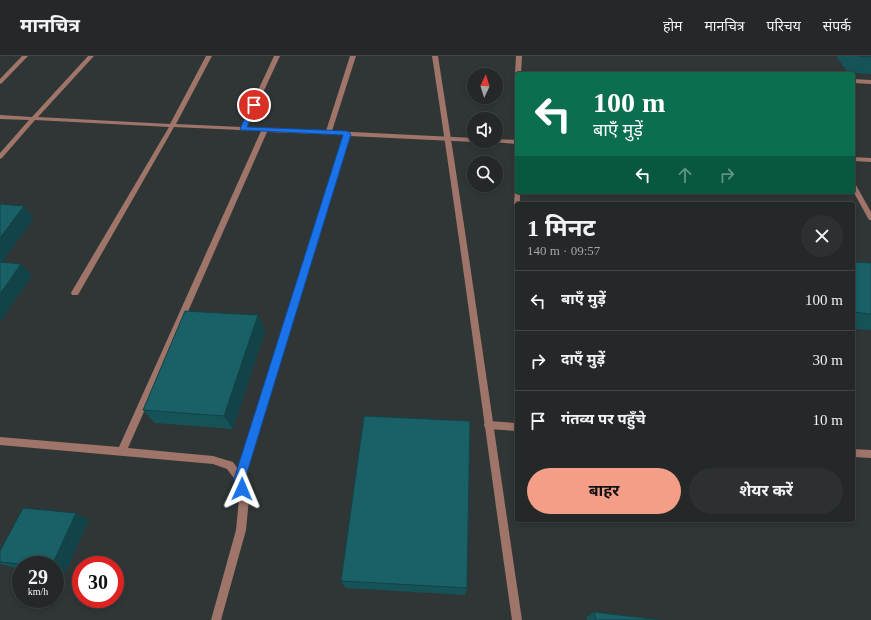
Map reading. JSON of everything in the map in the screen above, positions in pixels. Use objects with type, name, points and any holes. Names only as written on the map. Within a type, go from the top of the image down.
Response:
[{"type":"street","points":[[0,82],[25,56]]},
{"type":"street","points":[[0,157],[91,56]]},
{"type":"street","points":[[75,293],[172,126],[209,56]]},
{"type":"street","points":[[243,129],[277,56]]},
{"type":"street","points":[[328,133],[353,56]]},
{"type":"street","points":[[435,56],[517,620]]},
{"type":"street","points":[[518,56],[518,72]]},
{"type":"street","points":[[855,81],[871,82]]},
{"type":"street","points":[[0,117],[467,139]]},
{"type":"street","points":[[122,452],[265,130]]},
{"type":"street","points":[[240,479],[347,134]]},
{"type":"street","points":[[503,141],[515,142]]},
{"type":"street","points":[[855,159],[871,160]]},
{"type":"street","points":[[855,189],[871,218]]},
{"type":"street","points":[[488,425],[515,427]]},
{"type":"street","points":[[0,441],[213,460],[230,465],[240,479],[244,499],[241,530],[216,620]]},
{"type":"street","points":[[855,452],[871,454]]},
{"type":"building","points":[[0,204],[24,206],[0,238]]},
{"type":"building","points":[[0,262],[21,264],[0,294]]},
{"type":"building","points":[[855,262],[871,263],[871,314],[855,312]]},
{"type":"building","points":[[185,311],[258,315],[224,416],[143,410]]},
{"type":"building","points":[[364,416],[470,421],[467,588],[341,581]]},
{"type":"building","points":[[23,508],[76,513],[56,556],[12,556],[12,563],[0,562],[0,551]]},
{"type":"building","points":[[594,612],[661,620],[596,620]]},
{"type":"route","points":[[242,489],[240,479],[347,134],[243,129],[254,105]]}]
